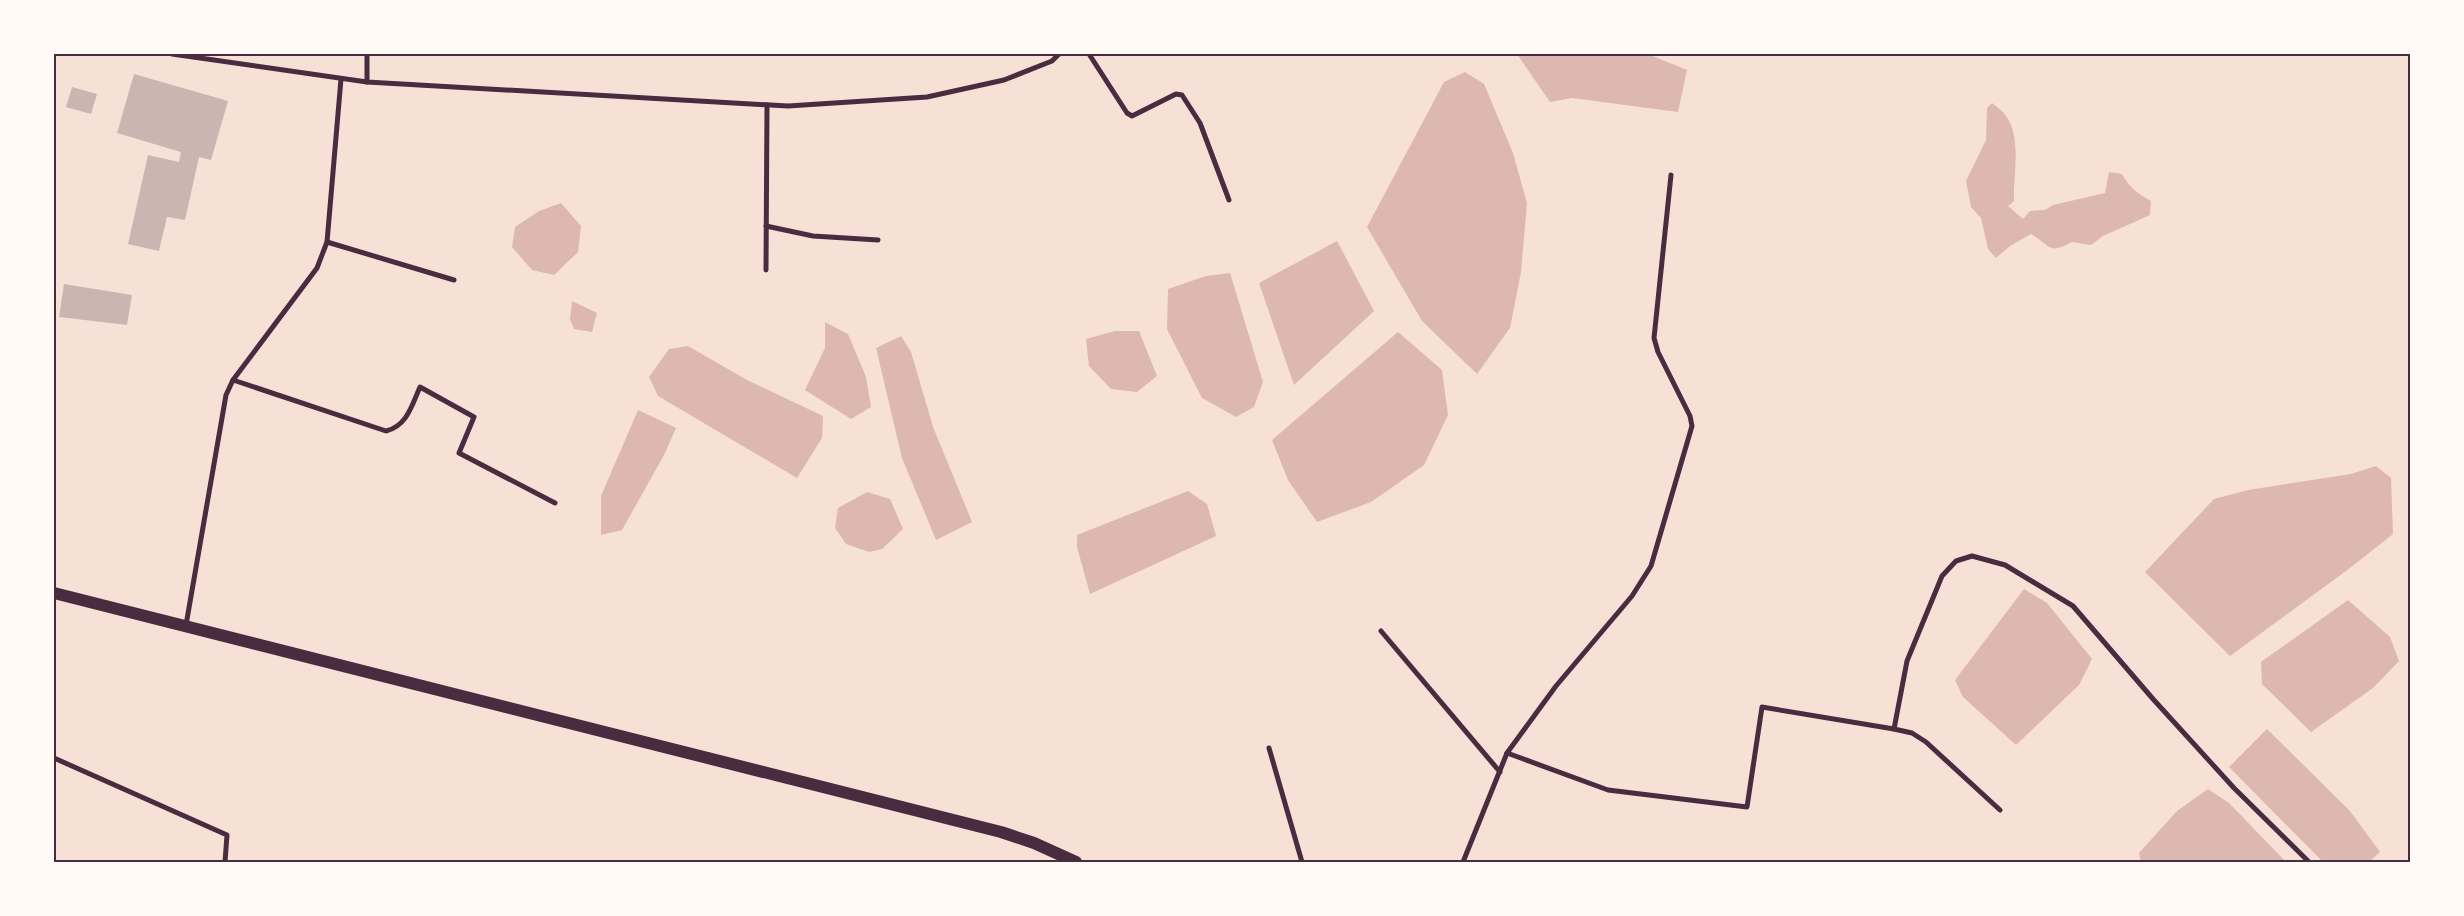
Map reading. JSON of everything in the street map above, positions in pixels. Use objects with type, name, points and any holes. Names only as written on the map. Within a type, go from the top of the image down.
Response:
[{"type":"main road","points":[[54,593],[1001,832],[1034,843],[1076,862]]},
{"type":"street","points":[[172,54],[367,82],[788,106],[927,97],[1004,80],[1052,60],[1058,54]]},
{"type":"street","points":[[367,82],[368,54]]},
{"type":"street","points":[[1089,54],[1127,113],[1132,116],[1176,94],[1182,95],[1200,123],[1229,200]]},
{"type":"street","points":[[186,625],[226,395],[233,380],[312,275],[327,242],[341,79]]},
{"type":"street","points":[[766,270],[767,105]]},
{"type":"street","points":[[1463,862],[1507,753],[1556,686],[1632,596],[1651,566],[1691,435],[1690,416],[1658,352],[1654,338],[1671,175]]},
{"type":"street","points":[[766,226],[813,236],[878,240]]},
{"type":"street","points":[[327,242],[454,280]]},
{"type":"street","points":[[233,380],[386,431],[395,429],[403,423],[420,388],[474,417],[459,452],[555,503]]},
{"type":"street","points":[[1894,728],[1907,662],[1942,576],[1956,562],[1972,556],[2004,565],[2073,606],[2153,699],[2234,788],[2309,862]]},
{"type":"street","points":[[1381,631],[1500,772]]},
{"type":"street","points":[[1507,753],[1608,790],[1747,807],[1762,707],[1894,728],[1912,734],[1926,742],[2000,810]]},
{"type":"street","points":[[1269,748],[1302,862]]},
{"type":"street","points":[[54,758],[227,835],[225,862]]},
{"type":"shaded area","points":[[1517,54],[1648,54],[1687,70],[1678,112],[1572,98],[1550,102]]},
{"type":"shaded area","points":[[1465,72],[1484,84],[1513,153],[1527,203],[1521,272],[1510,328],[1477,374],[1422,321],[1367,227],[1444,82]]},
{"type":"shaded area","points":[[1992,103],[2005,114],[2014,135],[2016,157],[2014,201],[2008,206],[2023,219],[2030,211],[2045,210],[2053,205],[2105,193],[2109,172],[2122,174],[2134,190],[2151,201],[2150,215],[2103,236],[2091,245],[2072,242],[2054,248],[2046,245],[2031,234],[2010,246],[1996,258],[1988,249],[1981,218],[1971,207],[1966,181],[1986,140],[1987,108]]},
{"type":"shaded area","points":[[561,203],[581,226],[578,252],[554,275],[532,270],[512,247],[515,227],[539,211]]},
{"type":"shaded area","points":[[1337,241],[1374,311],[1294,385],[1259,283]]},
{"type":"shaded area","points":[[1230,273],[1263,382],[1254,407],[1236,417],[1202,398],[1167,329],[1168,289],[1206,276]]},
{"type":"shaded area","points":[[572,301],[597,313],[592,332],[574,329],[570,319]]},
{"type":"shaded area","points":[[825,322],[848,334],[866,377],[871,407],[851,419],[805,390],[825,348]]},
{"type":"shaded area","points":[[1115,331],[1139,331],[1157,376],[1137,392],[1111,389],[1089,366],[1086,339]]},
{"type":"shaded area","points":[[1398,332],[1442,370],[1448,415],[1424,465],[1371,502],[1317,522],[1288,480],[1272,440]]},
{"type":"shaded area","points":[[901,336],[911,352],[933,427],[972,522],[936,540],[902,458],[876,348]]},
{"type":"shaded area","points":[[688,346],[747,380],[823,416],[822,438],[797,478],[658,396],[649,377],[669,349]]},
{"type":"shaded area","points":[[638,410],[676,428],[664,455],[622,530],[601,535],[601,496]]},
{"type":"shaded area","points":[[2376,466],[2391,478],[2393,534],[2230,656],[2145,572],[2214,499],[2248,490],[2351,474]]},
{"type":"shaded area","points":[[1188,491],[1207,504],[1216,536],[1090,594],[1077,547],[1077,535]]},
{"type":"shaded area","points":[[867,492],[890,499],[903,529],[882,549],[869,552],[846,544],[835,528],[838,508]]},
{"type":"shaded area","points":[[2024,589],[2047,603],[2092,659],[2079,685],[2016,745],[1963,697],[1955,680]]},
{"type":"shaded area","points":[[2348,600],[2390,637],[2399,661],[2373,688],[2311,732],[2262,684],[2261,662]]},
{"type":"shaded area","points":[[2267,729],[2350,811],[2380,852],[2369,862],[2323,862],[2229,767]]},
{"type":"shaded area","points":[[2208,789],[2229,803],[2286,862],[2141,862],[2139,853],[2177,811]]},
{"type":"building","points":[[134,74],[228,101],[211,160],[199,157],[185,220],[167,217],[159,251],[128,244],[148,155],[179,162],[181,152],[117,133]]},
{"type":"building","points":[[72,87],[97,94],[91,114],[66,107]]},
{"type":"building","points":[[64,284],[132,295],[127,325],[59,317]]}]
